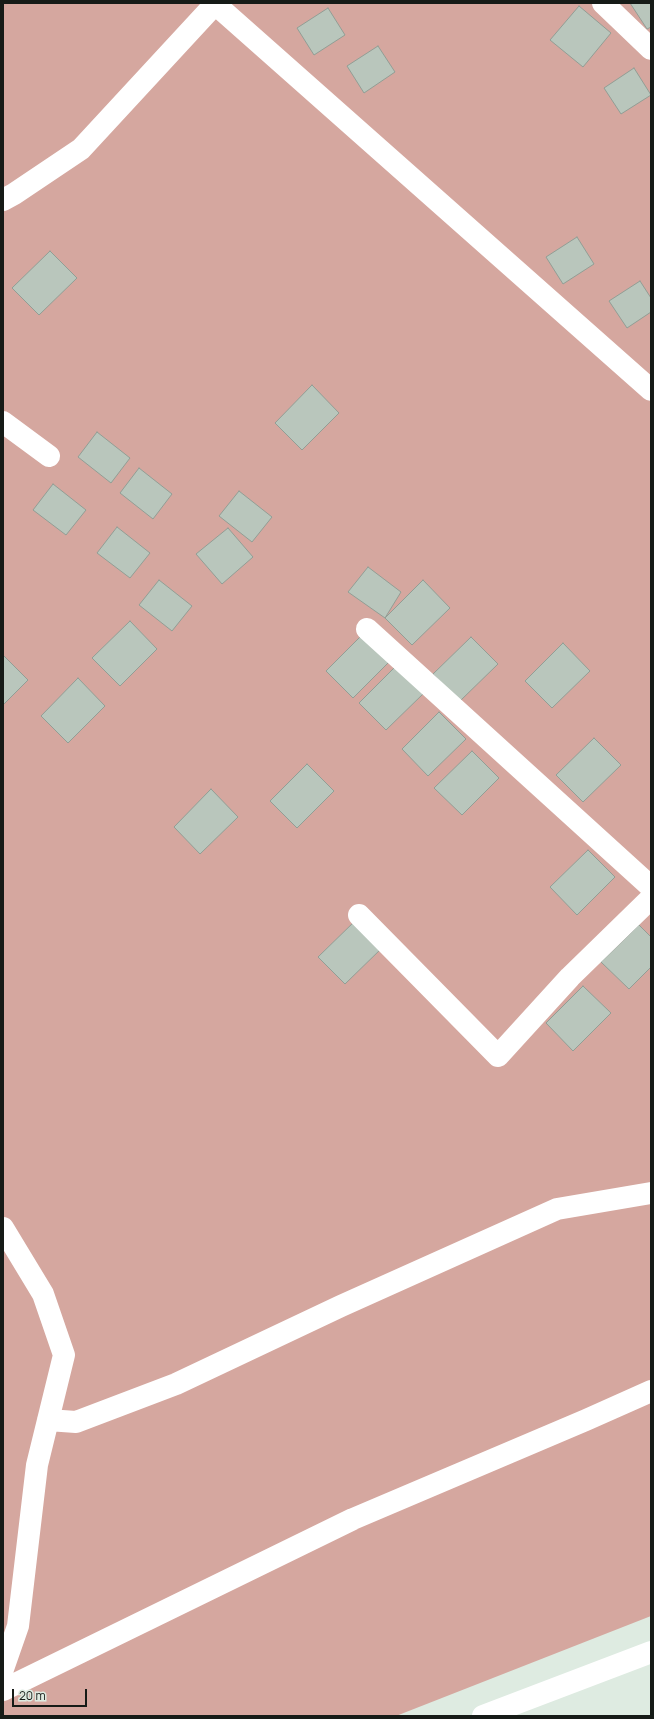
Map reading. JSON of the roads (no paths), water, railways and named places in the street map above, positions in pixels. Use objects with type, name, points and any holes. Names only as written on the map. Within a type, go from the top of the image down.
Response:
[{"type":"street","points":[[3,200],[81,149],[214,3],[651,390]]},
{"type":"street","points":[[603,3],[651,49]]},
{"type":"street","points":[[3,422],[49,456]]},
{"type":"street","points":[[367,629],[651,887]]},
{"type":"street","points":[[359,915],[498,1056],[570,977],[651,898]]},
{"type":"street","points":[[48,1420],[76,1422],[176,1384],[341,1306],[557,1209],[651,1193]]},
{"type":"street","points":[[3,1228],[43,1294],[64,1355],[37,1465],[18,1626],[3,1669]]},
{"type":"street","points":[[3,1690],[353,1519],[651,1391]]},
{"type":"street","points":[[483,1716],[651,1652]]}]
